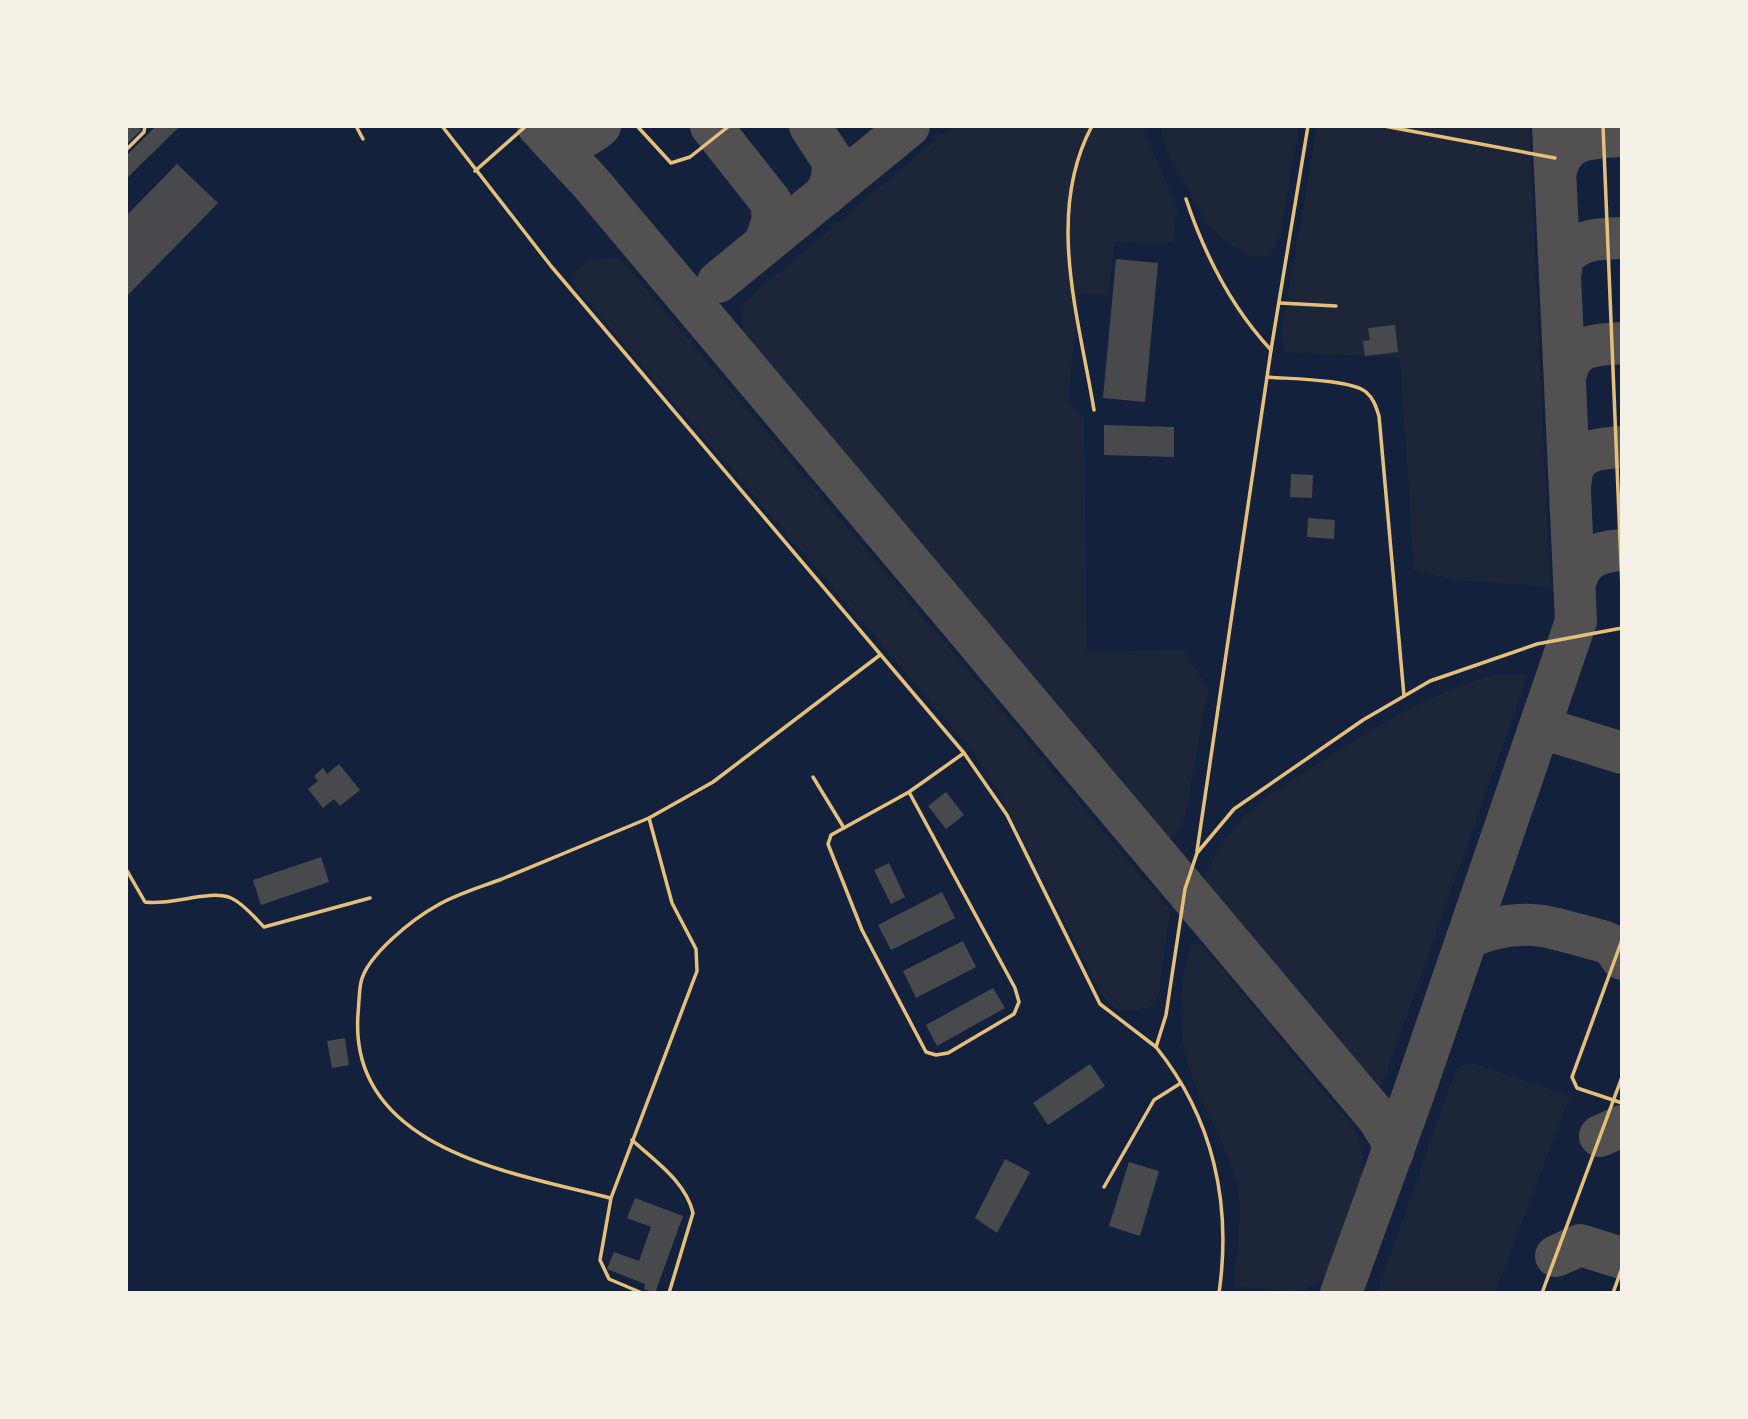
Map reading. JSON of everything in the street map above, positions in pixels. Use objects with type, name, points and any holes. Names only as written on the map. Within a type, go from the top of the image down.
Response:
[{"type":"lane","points":[[126,150],[144,132],[145,126]]},
{"type":"lane","points":[[356,126],[363,139]]},
{"type":"lane","points":[[442,126],[560,276],[964,753],[1007,815],[1100,1004],[1156,1047],[1181,1083],[1214,1154],[1222,1195],[1224,1256],[1219,1293]]},
{"type":"lane","points":[[475,171],[526,126]]},
{"type":"lane","points":[[637,126],[671,163],[680,163],[729,126]]},
{"type":"lane","points":[[1092,126],[1073,173],[1067,216],[1072,277],[1094,410]]},
{"type":"lane","points":[[1156,1047],[1166,1015],[1185,888],[1197,853],[1267,377],[1308,126]]},
{"type":"lane","points":[[1384,126],[1555,158]]},
{"type":"lane","points":[[1603,126],[1622,588]]},
{"type":"lane","points":[[1186,199],[1199,239],[1251,329],[1271,351]]},
{"type":"lane","points":[[1280,303],[1336,306]]},
{"type":"lane","points":[[1267,377],[1348,385],[1363,390],[1373,400],[1379,416],[1404,696]]},
{"type":"lane","points":[[1197,853],[1234,809],[1430,681],[1537,644],[1622,628]]},
{"type":"lane","points":[[611,1198],[490,1166],[434,1144],[398,1119],[370,1079],[361,1052],[358,1019],[361,981],[376,954],[438,905],[649,818],[713,782],[880,655]]},
{"type":"lane","points":[[909,792],[1015,988],[1019,1002],[1014,1014],[948,1053],[936,1055],[926,1052],[862,930],[828,844],[831,835],[909,792],[964,753]]},
{"type":"lane","points":[[813,777],[844,828]]},
{"type":"lane","points":[[642,1293],[609,1279],[600,1259],[611,1198],[697,971],[696,949],[672,903],[649,818]]},
{"type":"lane","points":[[126,869],[145,902],[162,905],[217,896],[231,898],[264,927],[370,898]]},
{"type":"lane","points":[[1622,940],[1572,1077],[1577,1088],[1622,1103]]},
{"type":"lane","points":[[1542,1293],[1622,1077]]},
{"type":"lane","points":[[1104,1187],[1154,1100],[1181,1083]]},
{"type":"lane","points":[[632,1140],[682,1187],[693,1213],[668,1293]]},
{"type":"lane","points":[[1613,1293],[1622,1268]]},
{"type":"shaded area","points":[[952,126],[1142,126],[1177,207],[1174,238],[1166,245],[1115,242],[1108,295],[1079,294],[1068,402],[1084,418],[1087,652],[1183,650],[1208,688],[1185,817],[1178,832],[1164,841],[743,339],[741,311],[749,298]]},
{"type":"shaded area","points":[[1163,126],[1299,126],[1281,231],[1270,257],[1247,257],[1211,229],[1170,158],[1161,134]]},
{"type":"shaded area","points":[[1317,126],[1529,126],[1550,587],[1455,580],[1414,570],[1400,358],[1285,352],[1282,331]]},
{"type":"shaded area","points":[[619,257],[1170,910],[1159,993],[1152,1006],[1119,1010],[1102,995],[1000,794],[971,749],[572,283],[584,264],[596,259]]},
{"type":"shaded area","points":[[1497,674],[1528,674],[1382,1085],[1373,1088],[1200,887],[1215,856],[1241,819],[1284,785],[1406,711],[1450,690]]},
{"type":"shaded area","points":[[1200,943],[1355,1129],[1362,1152],[1363,1173],[1325,1276],[1308,1289],[1292,1291],[1234,1287],[1239,1223],[1237,1186],[1228,1156],[1190,1072],[1181,1024],[1182,993],[1190,945]]},
{"type":"shaded area","points":[[1465,1064],[1475,1064],[1570,1096],[1495,1293],[1377,1293],[1456,1069]]},
{"type":"building","points":[[126,126],[138,126],[141,130],[126,145]]},
{"type":"building","points":[[156,126],[180,126],[126,179],[126,156]]},
{"type":"building","points":[[177,164],[218,203],[126,297],[126,216]]},
{"type":"building","points":[[1116,259],[1158,263],[1145,402],[1103,398]]},
{"type":"building","points":[[1395,325],[1398,352],[1365,356],[1363,341],[1370,340],[1368,328]]},
{"type":"building","points":[[1104,425],[1174,427],[1174,457],[1104,455]]},
{"type":"building","points":[[1291,474],[1313,475],[1312,498],[1290,497]]},
{"type":"building","points":[[1308,518],[1335,520],[1334,539],[1307,537]]},
{"type":"building","points":[[339,764],[360,790],[340,806],[334,799],[323,808],[308,789],[318,781],[314,776],[323,768],[327,774]]},
{"type":"building","points":[[946,792],[964,815],[946,829],[928,806]]},
{"type":"building","points":[[321,857],[329,882],[261,905],[253,880]]},
{"type":"building","points":[[889,863],[905,897],[891,904],[874,870]]},
{"type":"building","points":[[942,892],[955,918],[891,950],[878,925]]},
{"type":"building","points":[[963,941],[976,967],[916,998],[903,971]]},
{"type":"building","points":[[993,988],[1005,1008],[937,1046],[926,1025]]},
{"type":"building","points":[[345,1038],[349,1065],[332,1068],[327,1041]]},
{"type":"building","points":[[1090,1064],[1105,1086],[1048,1125],[1033,1103]]},
{"type":"building","points":[[1005,1159],[1030,1172],[997,1233],[975,1218]]},
{"type":"building","points":[[1129,1162],[1159,1171],[1140,1236],[1109,1226]]},
{"type":"building","points":[[635,1198],[683,1216],[655,1293],[644,1289],[645,1284],[607,1269],[614,1252],[639,1261],[651,1227],[627,1218]]},
{"type":"taxiway","points":[[538,126],[545,133],[561,140],[577,139],[600,126]]},
{"type":"taxiway","points":[[711,126],[771,202],[773,219],[765,244]]},
{"type":"taxiway","points":[[810,126],[834,163],[831,182],[825,195]]},
{"type":"taxiway","points":[[718,282],[909,126]]},
{"type":"taxiway","points":[[1341,1293],[1412,1098],[1576,621],[1553,126]]},
{"type":"taxiway","points":[[547,136],[590,182],[1378,1118],[1390,1137],[1393,1152]]},
{"type":"taxiway","points":[[1556,171],[1565,151],[1572,145],[1590,139],[1622,136]]},
{"type":"taxiway","points":[[1561,271],[1562,259],[1575,247],[1596,240],[1622,238]]},
{"type":"taxiway","points":[[1566,374],[1574,357],[1587,348],[1622,343]]},
{"type":"taxiway","points":[[1571,480],[1572,470],[1581,457],[1604,448],[1622,447]]},
{"type":"taxiway","points":[[1576,580],[1583,566],[1593,557],[1622,550]]},
{"type":"taxiway","points":[[1535,741],[1543,734],[1555,732],[1622,753]]},
{"type":"taxiway","points":[[1467,938],[1504,926],[1536,925],[1605,942],[1612,945],[1622,959]]},
{"type":"taxiway","points":[[1600,1136],[1622,1126]]},
{"type":"taxiway","points":[[1556,1256],[1580,1245],[1622,1258]]}]
